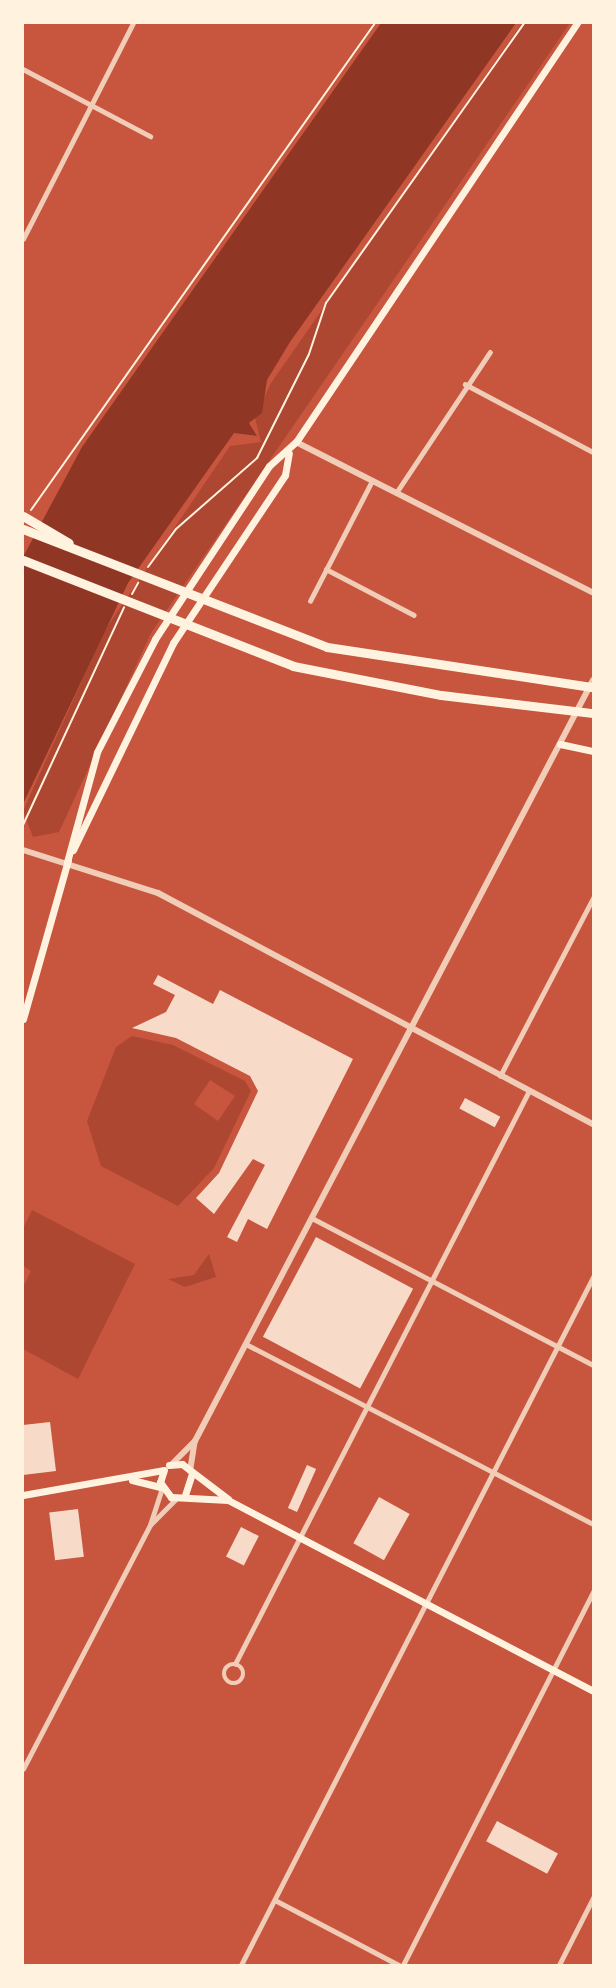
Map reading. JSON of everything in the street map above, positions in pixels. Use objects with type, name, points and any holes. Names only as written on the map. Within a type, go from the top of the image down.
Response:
[{"type":"highway","points":[[23,517],[98,559]]},
{"type":"highway","points":[[23,529],[217,609],[361,654],[593,687]]},
{"type":"highway","points":[[23,560],[203,636],[356,681],[593,713]]},
{"type":"main road","points":[[23,1019],[97,752],[135,674],[269,466],[289,452],[296,442],[577,23]]},
{"type":"main road","points":[[67,862],[150,685],[285,475],[289,452]]},
{"type":"main road","points":[[560,744],[593,751]]},
{"type":"main road","points":[[161,1487],[168,1467]]},
{"type":"main road","points":[[23,1495],[131,1480],[168,1467],[191,1472],[228,1500],[593,1691]]},
{"type":"main road","points":[[181,1496],[193,1486],[191,1472]]},
{"type":"main road","points":[[131,1480],[161,1487],[181,1496],[228,1500]]},
{"type":"street","points":[[23,239],[133,23]]},
{"type":"street","points":[[23,69],[150,136]]},
{"type":"street","points":[[396,494],[465,384],[490,352]]},
{"type":"street","points":[[465,384],[593,452]]},
{"type":"street","points":[[296,442],[593,593]]},
{"type":"street","points":[[310,601],[372,481]]},
{"type":"street","points":[[326,569],[414,615]]},
{"type":"street","points":[[168,1467],[195,1441],[593,680]]},
{"type":"street","points":[[23,850],[158,893],[593,1124]]},
{"type":"street","points":[[500,1076],[590,911],[593,898]]},
{"type":"street","points":[[235,1664],[244,1672],[235,1684],[225,1674],[235,1664],[529,1091]]},
{"type":"street","points":[[311,1218],[593,1365]]},
{"type":"street","points":[[242,1965],[593,1277]]},
{"type":"street","points":[[246,1344],[593,1524]]},
{"type":"street","points":[[191,1472],[195,1441]]},
{"type":"street","points":[[23,1769],[150,1525],[161,1487]]},
{"type":"street","points":[[150,1525],[181,1496]]},
{"type":"street","points":[[275,1900],[401,1965],[593,1592]]},
{"type":"street","points":[[559,1965],[593,1898]]},
{"type":"path","points":[[23,517],[67,466],[375,23]]},
{"type":"path","points":[[23,825],[106,638],[151,562],[176,529],[257,458],[298,378],[326,303],[524,23]]},
{"type":"shaded area","points":[[381,23],[516,23],[290,342],[267,380],[262,413],[249,423],[257,436],[234,433],[128,583],[23,804],[23,557],[82,447]]},
{"type":"shaded area","points":[[522,23],[570,23],[151,633],[59,832],[33,837],[23,811],[105,630],[230,446],[261,442],[255,418],[271,383]]},
{"type":"shaded area","points":[[132,1036],[173,1045],[245,1081],[251,1091],[214,1168],[178,1206],[101,1166],[87,1121],[116,1047]],"holes":[[[210,1080],[235,1096],[218,1121],[194,1104]]]},
{"type":"shaded area","points":[[32,1210],[135,1264],[78,1379],[23,1349],[23,1287],[31,1271],[23,1266],[23,1229]]},
{"type":"shaded area","points":[[209,1254],[216,1277],[185,1287],[168,1279],[194,1275]]},
{"type":"building","points":[[158,975],[213,1004],[220,990],[353,1059],[267,1229],[248,1219],[237,1242],[227,1237],[265,1165],[253,1159],[214,1214],[196,1198],[219,1173],[258,1091],[250,1076],[176,1038],[132,1028],[166,1012],[175,995],[153,984]]},
{"type":"building","points":[[465,1098],[500,1117],[495,1127],[459,1109]]},
{"type":"building","points":[[316,1237],[413,1289],[360,1388],[263,1337]]},
{"type":"building","points":[[50,1422],[56,1471],[23,1475],[23,1425]]},
{"type":"building","points":[[307,1465],[316,1469],[297,1512],[288,1508]]},
{"type":"building","points":[[379,1497],[410,1514],[384,1560],[353,1543]]},
{"type":"building","points":[[78,1509],[84,1557],[55,1560],[49,1513]]},
{"type":"building","points":[[241,1527],[259,1536],[244,1565],[226,1556]]},
{"type":"building","points":[[497,1821],[558,1853],[547,1874],[486,1841]]}]
